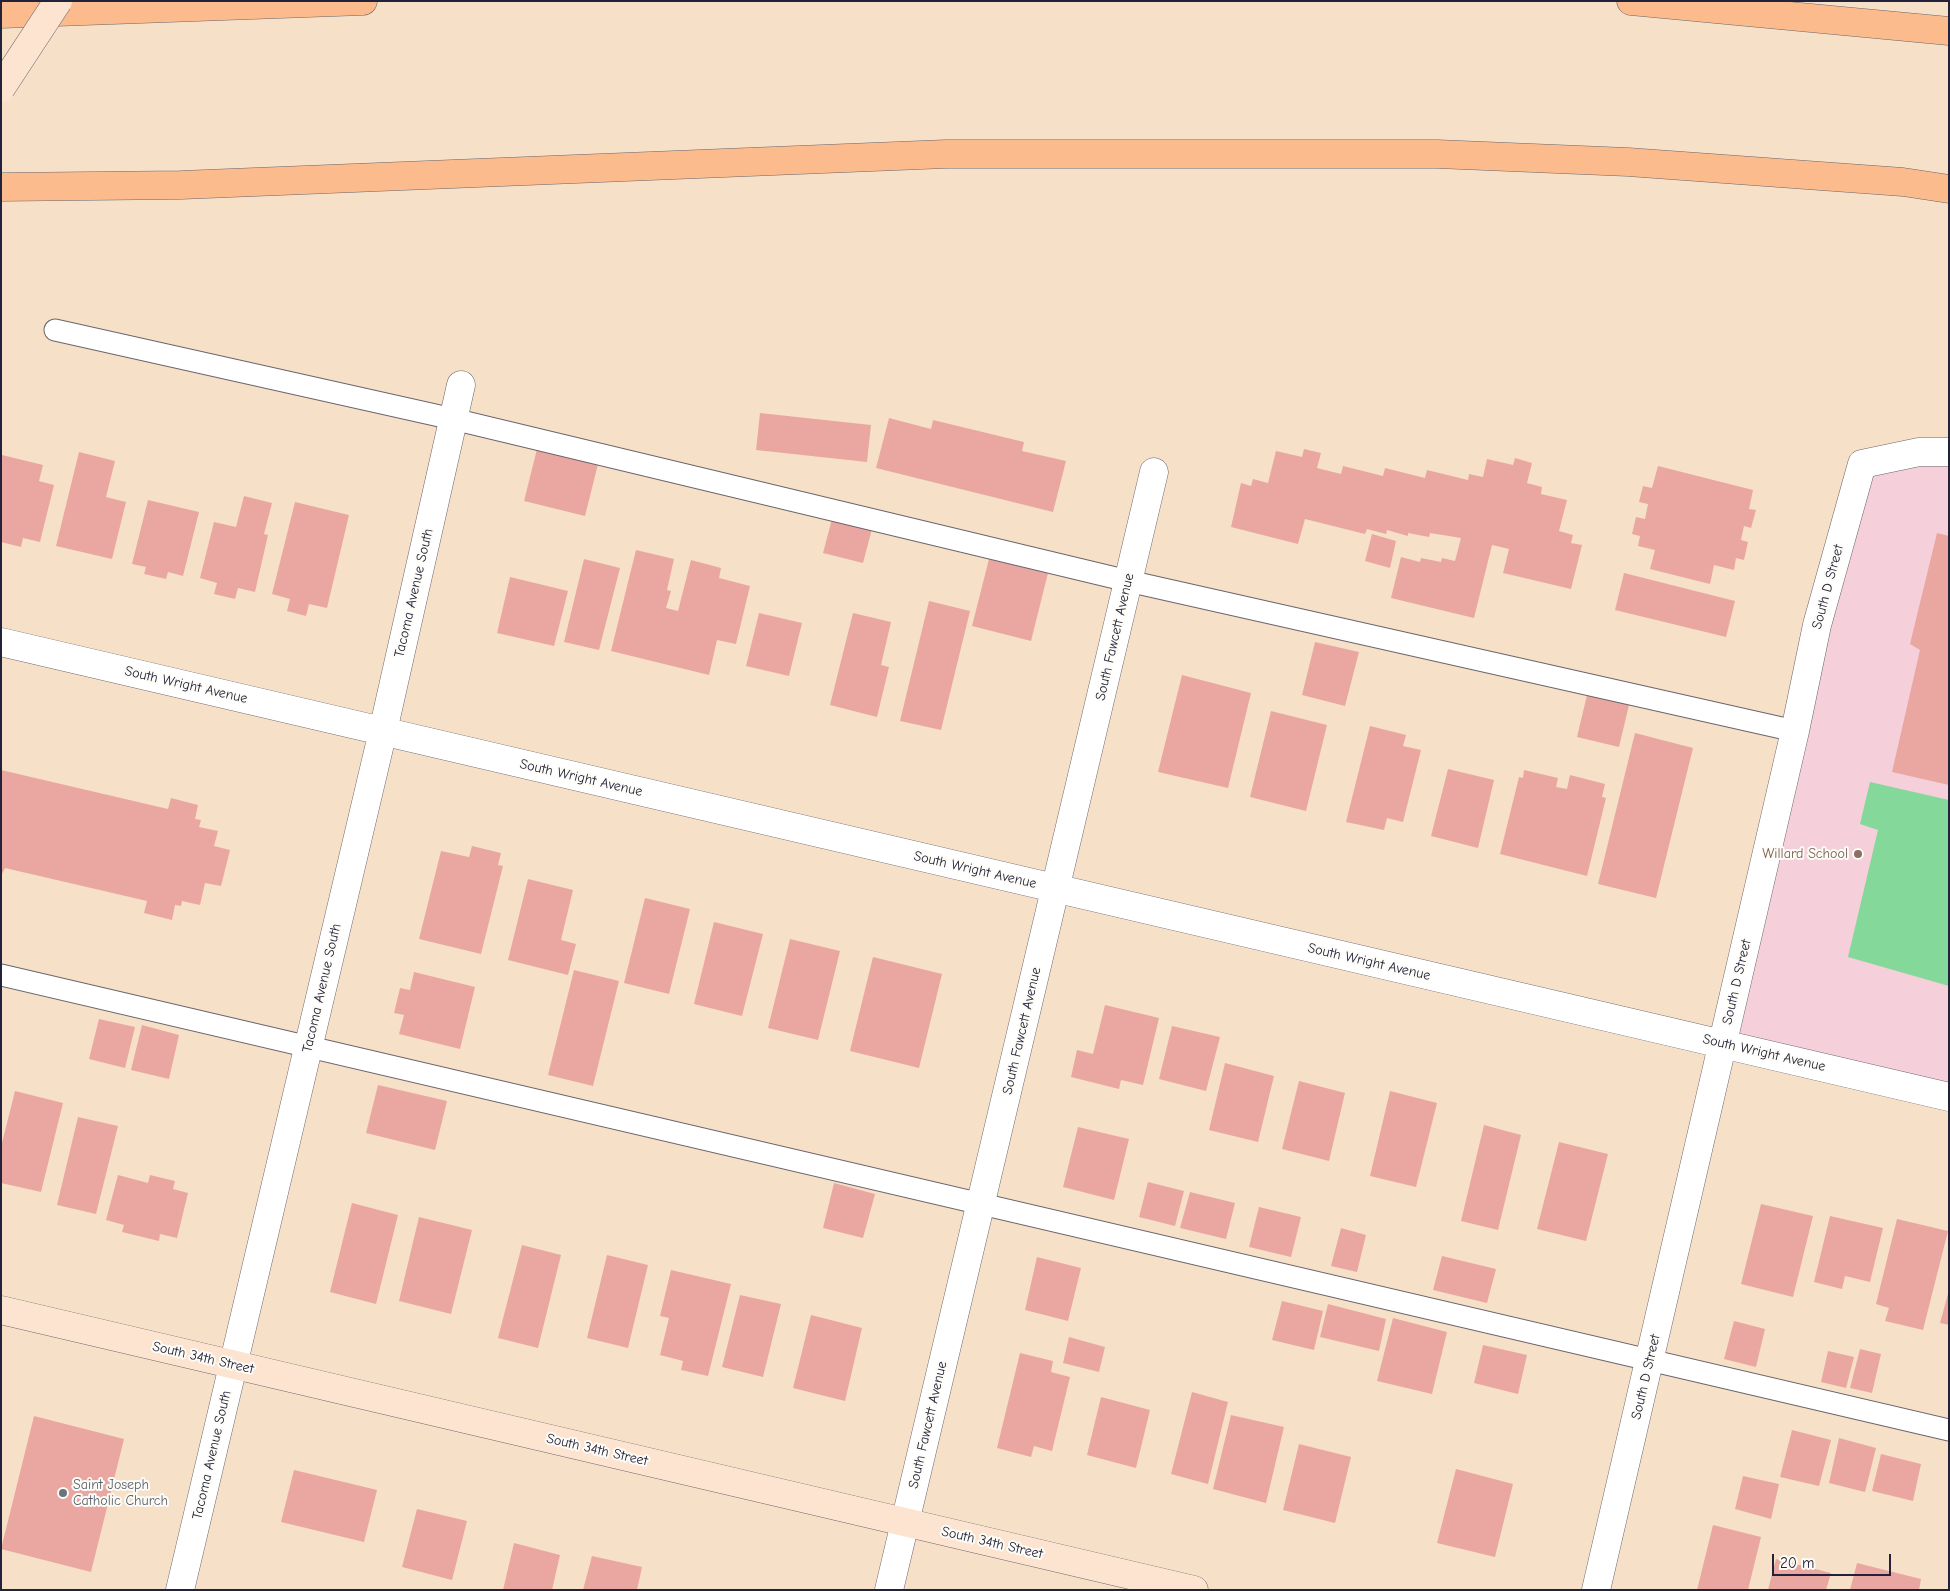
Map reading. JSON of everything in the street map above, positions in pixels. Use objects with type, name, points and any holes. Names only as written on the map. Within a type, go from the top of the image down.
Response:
[{"type":"highway","points":[[1,14],[363,1]]},
{"type":"highway","points":[[1631,1],[1949,31]]},
{"type":"highway","points":[[1,187],[181,186],[946,154],[1203,153],[1437,154],[1628,162],[1904,182],[1949,189]]},
{"type":"street","points":[[1,88],[58,1]]},
{"type":"street","name":"Tacoma Avenue South","points":[[180,1590],[383,731],[461,385]]},
{"type":"street","name":"South D Street","points":[[1596,1590],[1796,731],[1819,616],[1862,464],[1919,452],[1949,452]]},
{"type":"street","name":"South Fawcett Avenue","points":[[889,1590],[1154,472]]},
{"type":"street","name":"South Wright Avenue","points":[[1,642],[1949,1097]]},
{"type":"street","name":"South 34th Street","points":[[1,1310],[1194,1590]]},
{"type":"lane","points":[[55,330],[453,419],[1128,581],[1796,731]]},
{"type":"lane","points":[[1,975],[980,1204],[1650,1358],[1949,1430]]},
{"type":"shaded area","name":"Willard School","points":[[1949,452],[1949,1097],[1723,1043],[1862,464]]},
{"type":"green space","points":[[1870,782],[1949,800],[1949,986],[1848,957],[1878,830],[1860,824]]},
{"type":"building","points":[[760,413],[871,425],[867,462],[756,450]]},
{"type":"building","points":[[889,418],[931,429],[933,420],[1024,442],[1022,451],[1066,461],[1053,512],[876,468]]},
{"type":"building","points":[[537,449],[598,464],[585,516],[524,501]]},
{"type":"building","points":[[1304,449],[1321,453],[1317,468],[1341,474],[1343,466],[1383,476],[1385,468],[1425,478],[1427,470],[1468,480],[1469,474],[1483,477],[1487,459],[1513,465],[1515,458],[1532,463],[1527,483],[1542,487],[1541,494],[1567,500],[1559,531],[1573,535],[1571,543],[1582,545],[1571,589],[1503,573],[1509,549],[1492,545],[1474,618],[1391,598],[1401,557],[1420,562],[1421,558],[1441,562],[1442,558],[1455,561],[1461,538],[1430,533],[1429,537],[1408,533],[1408,536],[1387,530],[1386,534],[1367,529],[1365,534],[1305,519],[1298,544],[1231,527],[1241,483],[1251,486],[1253,479],[1268,483],[1276,451],[1302,457]]},
{"type":"building","points":[[79,452],[115,461],[106,497],[126,502],[112,559],[56,546]]},
{"type":"building","points":[[2,455],[43,465],[39,481],[54,485],[40,542],[23,538],[21,547],[1,542]]},
{"type":"building","points":[[1658,466],[1753,490],[1749,509],[1756,510],[1751,528],[1744,526],[1741,540],[1748,542],[1744,560],[1736,558],[1734,570],[1714,565],[1710,584],[1650,569],[1655,550],[1638,546],[1640,536],[1632,534],[1636,517],[1645,519],[1648,504],[1639,502],[1643,486],[1652,488]]},
{"type":"building","points":[[244,496],[272,503],[264,534],[268,535],[255,592],[238,588],[235,599],[214,594],[217,583],[200,578],[214,522],[236,527]]},
{"type":"building","points":[[148,500],[199,512],[183,576],[168,572],[166,579],[144,574],[146,567],[132,564]]},
{"type":"building","points":[[295,502],[349,515],[327,608],[309,604],[306,616],[287,611],[290,599],[272,594]]},
{"type":"building","points":[[832,519],[872,529],[863,563],[823,553]]},
{"type":"building","points":[[1937,533],[1949,536],[1949,785],[1892,772],[1920,650],[1910,644]]},
{"type":"building","points":[[1372,534],[1396,541],[1390,568],[1365,561]]},
{"type":"building","points":[[636,550],[674,559],[667,590],[671,591],[666,608],[678,611],[691,560],[721,568],[719,578],[750,586],[736,644],[717,640],[709,675],[611,651]]},
{"type":"building","points":[[584,559],[620,568],[599,650],[564,642]]},
{"type":"building","points":[[989,559],[1048,573],[1031,641],[972,626]]},
{"type":"building","points":[[1624,573],[1735,601],[1726,637],[1615,610]]},
{"type":"building","points":[[510,577],[568,591],[554,646],[497,633]]},
{"type":"building","points":[[929,601],[970,611],[941,730],[900,721]]},
{"type":"building","points":[[759,613],[802,623],[789,676],[746,666]]},
{"type":"building","points":[[853,613],[891,622],[881,665],[889,667],[877,717],[830,705]]},
{"type":"building","points":[[1315,642],[1359,652],[1345,706],[1302,695]]},
{"type":"building","points":[[1182,675],[1251,693],[1228,788],[1158,772]]},
{"type":"building","points":[[1587,695],[1629,705],[1619,747],[1577,737]]},
{"type":"building","points":[[1271,711],[1327,725],[1306,811],[1250,797]]},
{"type":"building","points":[[1370,726],[1406,735],[1403,746],[1421,750],[1403,822],[1387,818],[1384,830],[1346,822]]},
{"type":"building","points":[[1635,733],[1693,748],[1656,898],[1598,884]]},
{"type":"building","points":[[1448,769],[1494,780],[1478,848],[1431,836]]},
{"type":"building","points":[[1,770],[168,809],[171,798],[198,805],[195,819],[201,820],[199,827],[218,831],[214,846],[230,850],[221,886],[205,883],[200,905],[182,901],[181,906],[175,905],[172,920],[144,913],[147,901],[5,868],[1,876]]},
{"type":"building","points":[[1524,770],[1558,778],[1556,787],[1567,789],[1570,775],[1605,784],[1602,797],[1606,798],[1587,876],[1500,854],[1519,777],[1523,778]]},
{"type":"building","points":[[472,846],[501,853],[498,865],[503,866],[481,954],[419,939],[441,851],[469,857]]},
{"type":"building","points":[[528,879],[573,890],[561,940],[576,944],[568,975],[508,960]]},
{"type":"building","points":[[645,898],[690,909],[669,994],[624,983]]},
{"type":"building","points":[[714,922],[763,934],[742,1016],[694,1004]]},
{"type":"building","points":[[790,939],[840,951],[818,1040],[768,1028]]},
{"type":"building","points":[[873,957],[942,974],[919,1068],[850,1051]]},
{"type":"building","points":[[574,970],[619,981],[593,1086],[548,1075]]},
{"type":"building","points":[[414,972],[475,987],[460,1049],[399,1034],[404,1015],[394,1013],[400,988],[410,990]]},
{"type":"building","points":[[1105,1005],[1159,1018],[1143,1085],[1121,1080],[1119,1089],[1071,1077],[1077,1050],[1093,1054]]},
{"type":"building","points":[[99,1019],[135,1027],[125,1068],[89,1059]]},
{"type":"building","points":[[142,1025],[179,1035],[169,1079],[131,1070]]},
{"type":"building","points":[[1172,1026],[1220,1037],[1206,1091],[1159,1079]]},
{"type":"building","points":[[1225,1063],[1274,1076],[1258,1142],[1209,1130]]},
{"type":"building","points":[[1299,1081],[1345,1093],[1329,1161],[1282,1149]]},
{"type":"building","points":[[378,1085],[447,1101],[435,1150],[366,1133]]},
{"type":"building","points":[[15,1091],[63,1103],[41,1192],[1,1183],[1,1147]]},
{"type":"building","points":[[1390,1091],[1437,1103],[1416,1187],[1370,1176]]},
{"type":"building","points":[[78,1117],[118,1126],[96,1214],[57,1205]]},
{"type":"building","points":[[1484,1125],[1521,1135],[1498,1230],[1461,1221]]},
{"type":"building","points":[[1078,1127],[1129,1139],[1114,1200],[1063,1187]]},
{"type":"building","points":[[1559,1142],[1608,1154],[1586,1241],[1537,1229]]},
{"type":"building","points":[[118,1175],[148,1183],[150,1175],[175,1181],[173,1189],[188,1193],[177,1238],[160,1234],[159,1241],[122,1232],[124,1225],[106,1220]]},
{"type":"building","points":[[1148,1182],[1184,1191],[1175,1226],[1139,1217]]},
{"type":"building","points":[[834,1183],[875,1194],[863,1238],[823,1228]]},
{"type":"building","points":[[1190,1192],[1235,1203],[1226,1239],[1180,1228]]},
{"type":"building","points":[[352,1203],[398,1215],[376,1304],[330,1292]]},
{"type":"building","points":[[1761,1204],[1813,1216],[1793,1297],[1741,1284]]},
{"type":"building","points":[[1259,1207],[1301,1217],[1291,1257],[1249,1247]]},
{"type":"building","points":[[1830,1216],[1883,1228],[1870,1282],[1845,1276],[1842,1289],[1814,1282]]},
{"type":"building","points":[[419,1217],[472,1230],[451,1314],[399,1301]]},
{"type":"building","points":[[1897,1219],[1948,1231],[1923,1330],[1885,1321],[1889,1308],[1876,1304]]},
{"type":"building","points":[[1341,1228],[1366,1235],[1357,1272],[1331,1266]]},
{"type":"building","points":[[522,1245],[561,1255],[538,1348],[498,1338]]},
{"type":"building","points":[[607,1255],[648,1265],[628,1348],[587,1338]]},
{"type":"building","points":[[1442,1256],[1496,1269],[1487,1303],[1433,1290]]},
{"type":"building","points":[[1037,1257],[1081,1268],[1068,1321],[1025,1310]]},
{"type":"building","points":[[671,1270],[731,1284],[708,1376],[681,1370],[683,1361],[660,1355],[669,1318],[660,1316]]},
{"type":"building","points":[[1949,1290],[1949,1325],[1940,1323]]},
{"type":"building","points":[[740,1295],[781,1304],[763,1377],[722,1367]]},
{"type":"building","points":[[1282,1301],[1323,1311],[1314,1350],[1272,1340]]},
{"type":"building","points":[[1328,1304],[1386,1319],[1379,1351],[1320,1337]]},
{"type":"building","points":[[811,1315],[862,1328],[845,1401],[793,1388]]},
{"type":"building","points":[[1393,1318],[1447,1332],[1432,1394],[1377,1381]]},
{"type":"building","points":[[1734,1321],[1765,1329],[1756,1367],[1724,1359]]},
{"type":"building","points":[[1069,1337],[1105,1347],[1099,1372],[1063,1363]]},
{"type":"building","points":[[1483,1345],[1527,1355],[1518,1394],[1474,1383]]},
{"type":"building","points":[[1860,1349],[1881,1354],[1872,1393],[1850,1388]]},
{"type":"building","points":[[1828,1351],[1854,1357],[1846,1388],[1821,1382]]},
{"type":"building","points":[[1020,1353],[1053,1361],[1051,1372],[1070,1377],[1052,1451],[1034,1446],[1031,1457],[997,1448]]},
{"type":"building","points":[[1192,1392],[1228,1402],[1208,1484],[1171,1474]]},
{"type":"building","points":[[1101,1397],[1150,1410],[1136,1468],[1087,1455]]},
{"type":"building","points":[[1231,1415],[1284,1427],[1266,1503],[1213,1489]]},
{"type":"building","name":"Saint Joseph Catholic Church","points":[[34,1416],[124,1439],[91,1572],[1,1549]]},
{"type":"building","points":[[1792,1430],[1831,1440],[1819,1486],[1780,1477]]},
{"type":"building","points":[[1839,1438],[1876,1448],[1865,1492],[1829,1483]]},
{"type":"building","points":[[1299,1444],[1351,1457],[1335,1523],[1283,1510]]},
{"type":"building","points":[[1881,1454],[1921,1464],[1913,1501],[1872,1491]]},
{"type":"building","points":[[1456,1469],[1513,1484],[1495,1557],[1437,1543]]},
{"type":"building","points":[[294,1470],[377,1490],[364,1542],[281,1522]]},
{"type":"building","points":[[1743,1476],[1779,1484],[1771,1519],[1735,1509]]},
{"type":"building","points":[[417,1509],[467,1521],[452,1580],[402,1567]]},
{"type":"building","points":[[1713,1525],[1761,1537],[1748,1590],[1697,1590]]},
{"type":"building","points":[[514,1543],[560,1555],[552,1590],[503,1590]]},
{"type":"building","points":[[592,1556],[642,1567],[637,1590],[583,1590]]},
{"type":"building","points":[[1776,1559],[1831,1573],[1826,1590],[1768,1590]]},
{"type":"building","points":[[1857,1563],[1921,1579],[1919,1590],[1850,1590]]},
{"type":"place","name":"Willard School","points":[[1858,854]]},
{"type":"place","name":"Saint Joseph Catholic Church","points":[[63,1493]]}]
